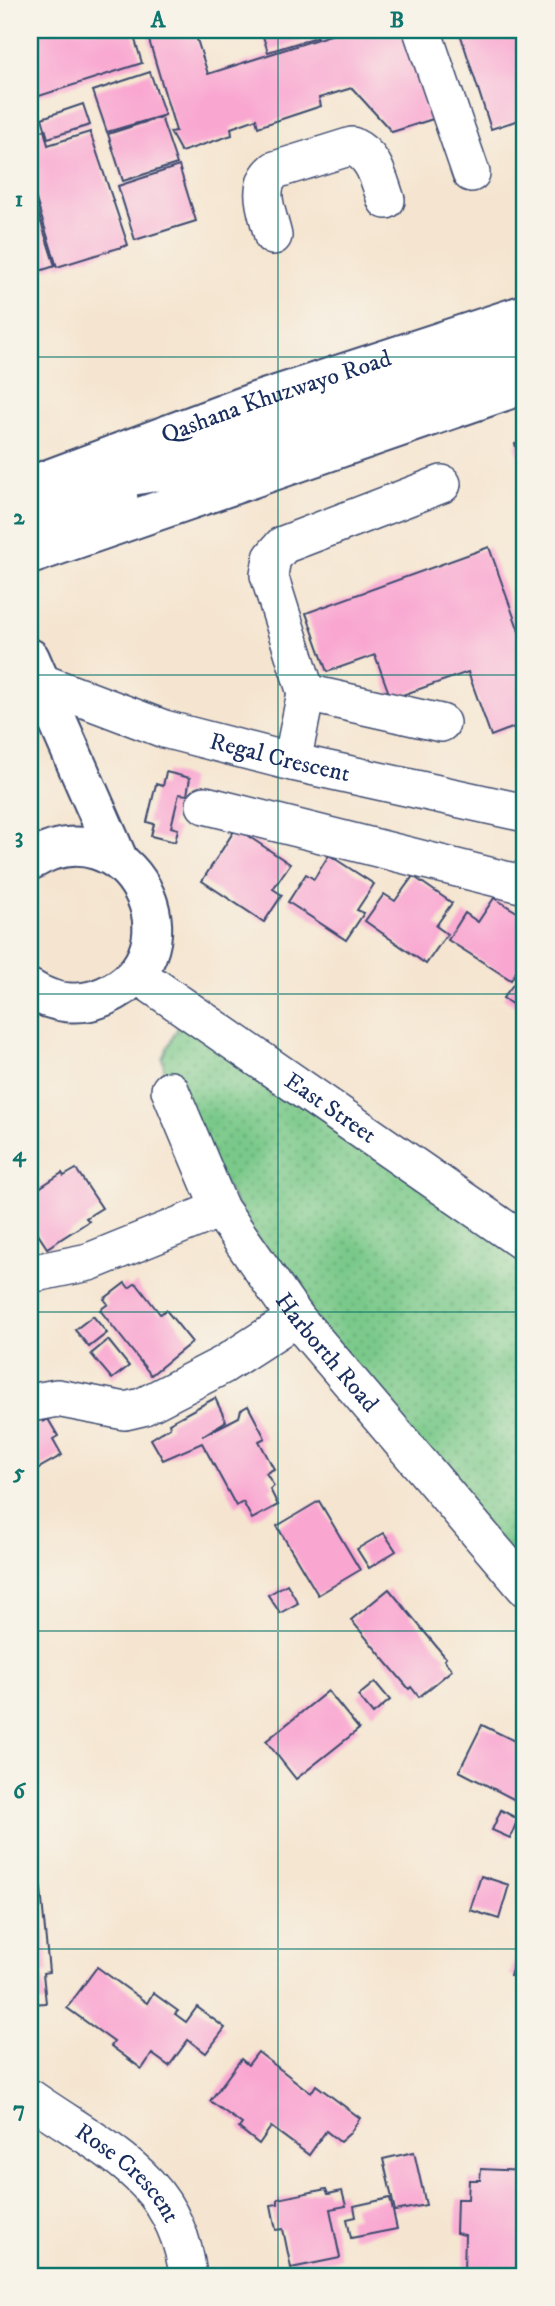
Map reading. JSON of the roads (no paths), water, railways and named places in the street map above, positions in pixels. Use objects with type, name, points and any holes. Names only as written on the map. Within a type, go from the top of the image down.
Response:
[{"type":"main road","name":"Qashana Khuzwayo Road","points":[[30,486],[255,402],[525,314]]},
{"type":"main road","points":[[30,555],[525,384]]},
{"type":"main road","points":[[35,670],[118,859]]},
{"type":"main road","points":[[30,861],[43,853],[68,846],[94,848],[118,859],[136,877],[149,900],[153,925],[149,951],[136,974],[117,991],[93,1002],[67,1003],[34,993]]},
{"type":"street","points":[[422,30],[471,173]]},
{"type":"street","points":[[273,236],[262,188],[266,177],[275,170],[352,146],[366,152],[373,163],[386,200]]},
{"type":"street","points":[[30,504],[122,478],[168,470],[525,345]]},
{"type":"street","points":[[30,536],[120,499],[168,470]]},
{"type":"street","points":[[292,762],[306,693],[269,576],[272,558],[283,545],[442,484]]},
{"type":"street","name":"Regal Crescent","points":[[35,670],[164,729],[292,762],[525,813]]},
{"type":"street","points":[[306,693],[441,723]]},
{"type":"street","points":[[205,804],[525,885]]},
{"type":"street","name":"East Street","points":[[136,974],[525,1243]]},
{"type":"street","name":"Harborth Road","points":[[170,1090],[220,1209],[296,1318],[525,1587]]},
{"type":"street","points":[[30,1274],[89,1262],[220,1209]]},
{"type":"street","points":[[30,1403],[57,1398],[125,1411],[142,1407],[223,1365],[296,1318]]},
{"type":"street","name":"Rose Crescent","points":[[30,2098],[138,2173],[156,2192],[173,2216],[181,2235],[188,2276]]}]
